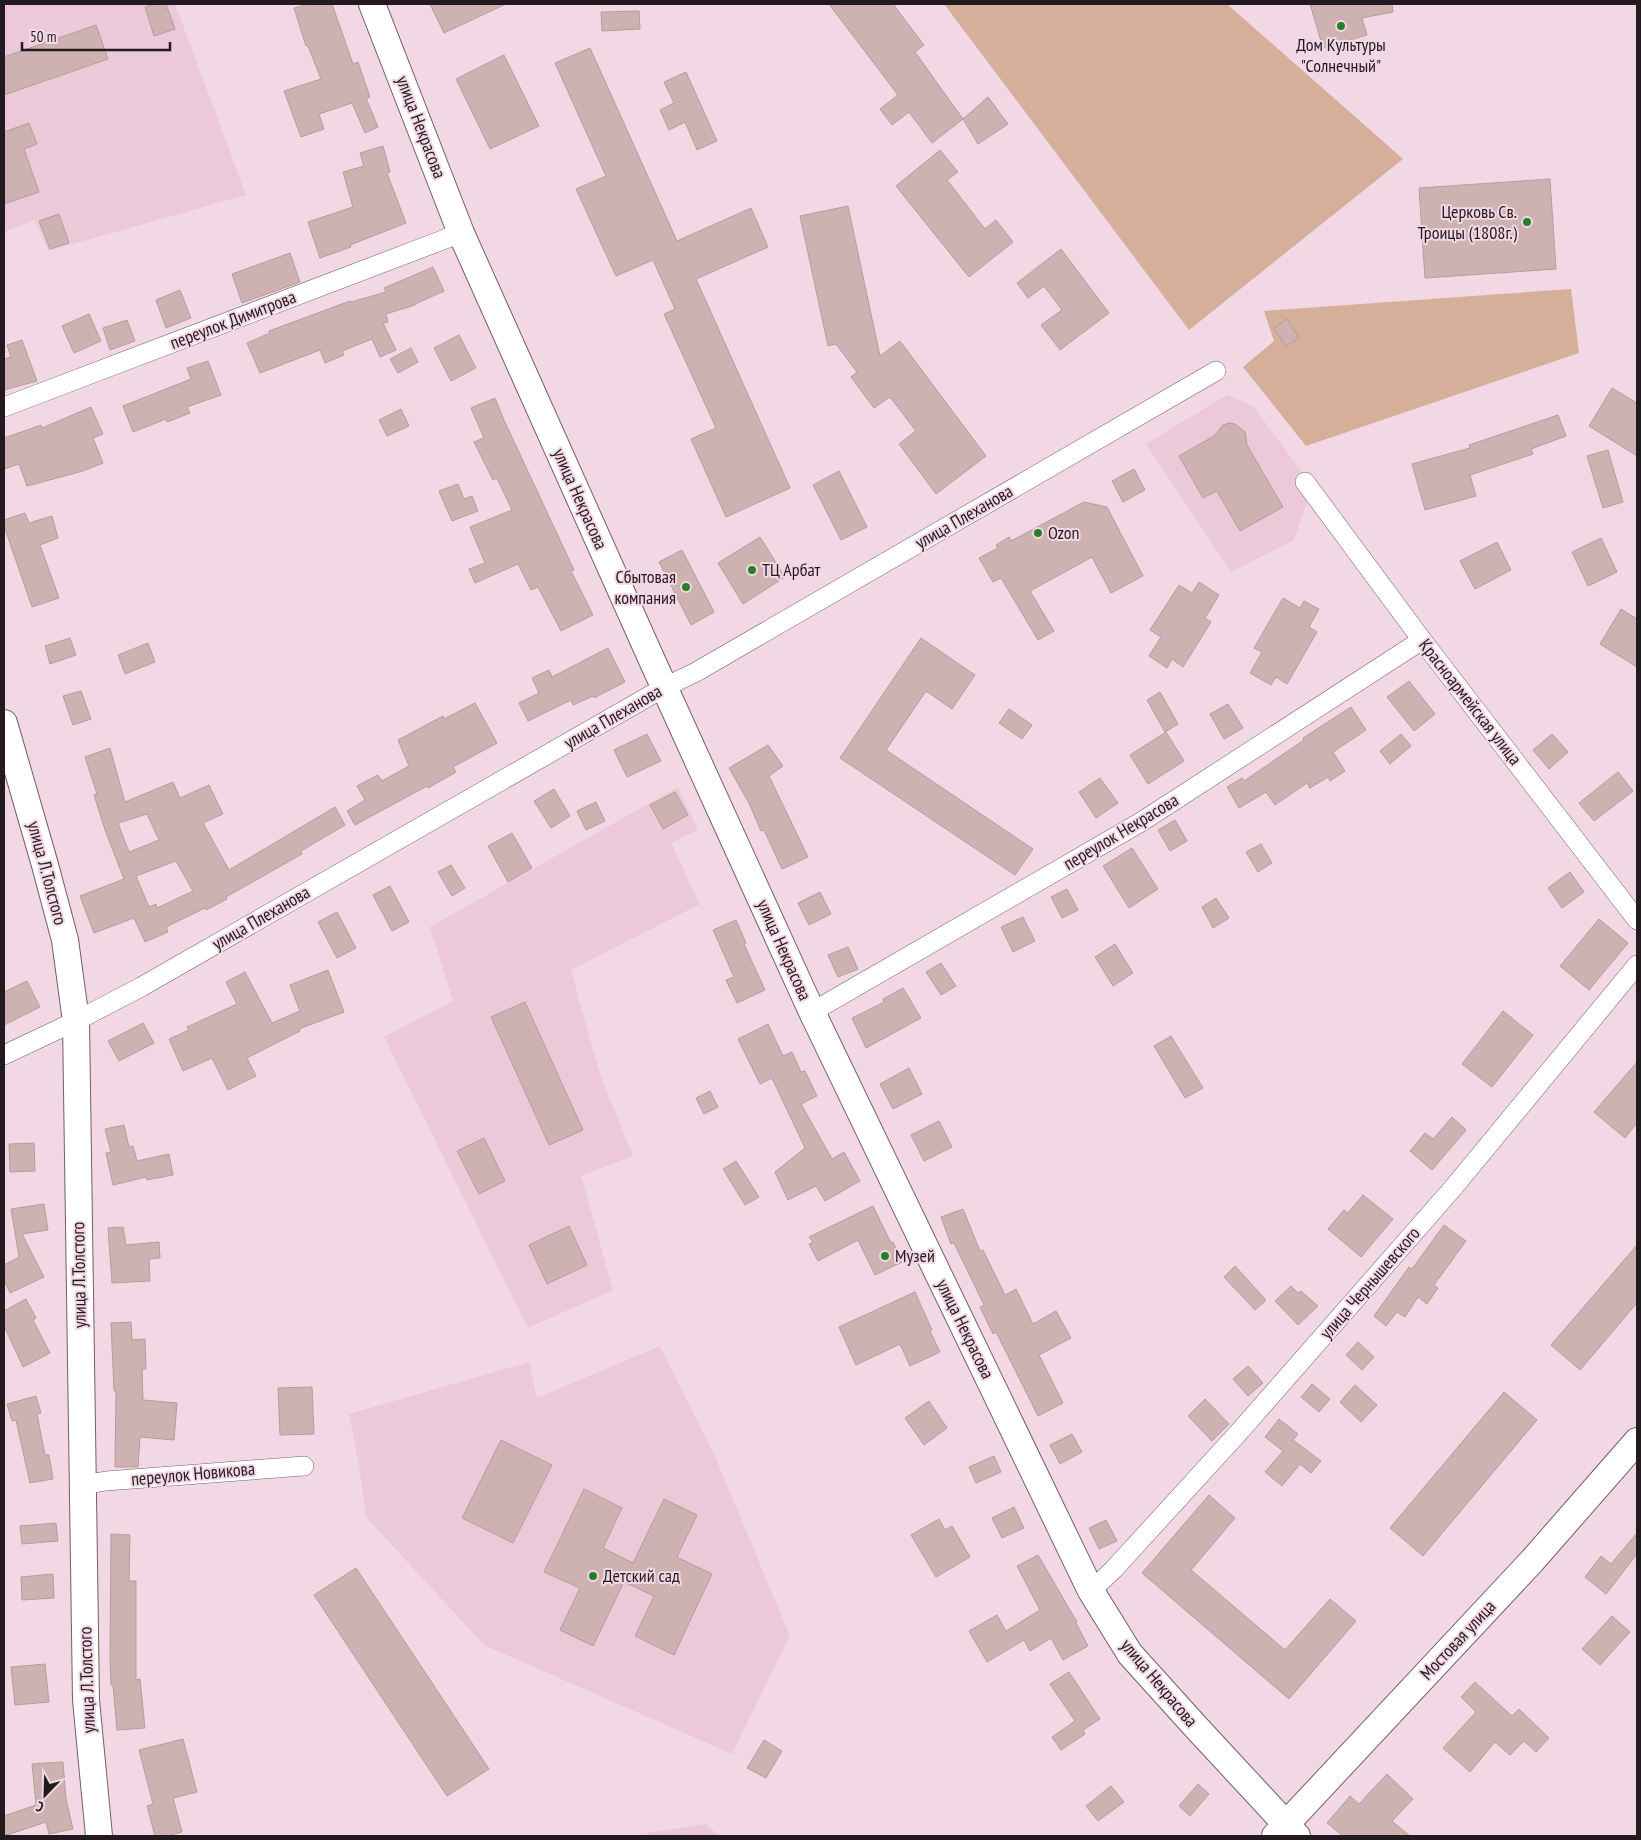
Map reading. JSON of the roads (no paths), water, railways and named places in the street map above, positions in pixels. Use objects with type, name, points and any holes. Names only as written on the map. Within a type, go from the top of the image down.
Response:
[{"type":"street","name":"улица Некрасова","points":[[372,4],[461,233],[812,1012],[1091,1591],[1130,1654],[1286,1832]]},
{"type":"street","name":"переулок Димитрова","points":[[4,407],[461,233]]},
{"type":"street","name":"улица Плеханова","points":[[4,1055],[76,1021],[141,987],[665,687],[713,662],[1216,371]]},
{"type":"street","name":"Красноармейская улица","points":[[1305,482],[1422,640],[1637,920]]},
{"type":"street","name":"переулок Некрасова","points":[[812,1012],[1142,822],[1422,640]]},
{"type":"street","name":"улица Л.Толстого","points":[[4,723],[65,940],[76,1021],[86,1700],[99,1836]]},
{"type":"street","name":"улица Чернышевского","points":[[1091,1591],[1114,1569],[1240,1431],[1447,1196],[1637,965]]},
{"type":"street","name":"Мостовая улица","points":[[1286,1832],[1637,1441]]},
{"type":"street","name":"переулок Новикова","points":[[82,1485],[106,1481],[304,1466]]},
{"type":"place","name":"Дом Культуры \"Солнечный\"","points":[[1341,26]]},
{"type":"place","name":"Церковь Св. Троицы (1808г.)","points":[[1527,222]]},
{"type":"place","name":"Ozon","points":[[1038,533]]},
{"type":"place","name":"ТЦ Арбат","points":[[752,570]]},
{"type":"place","name":"Сбытовая компания","points":[[686,587]]},
{"type":"place","name":"Музей","points":[[885,1256]]},
{"type":"place","name":"Детский сад","points":[[593,1576]]}]
